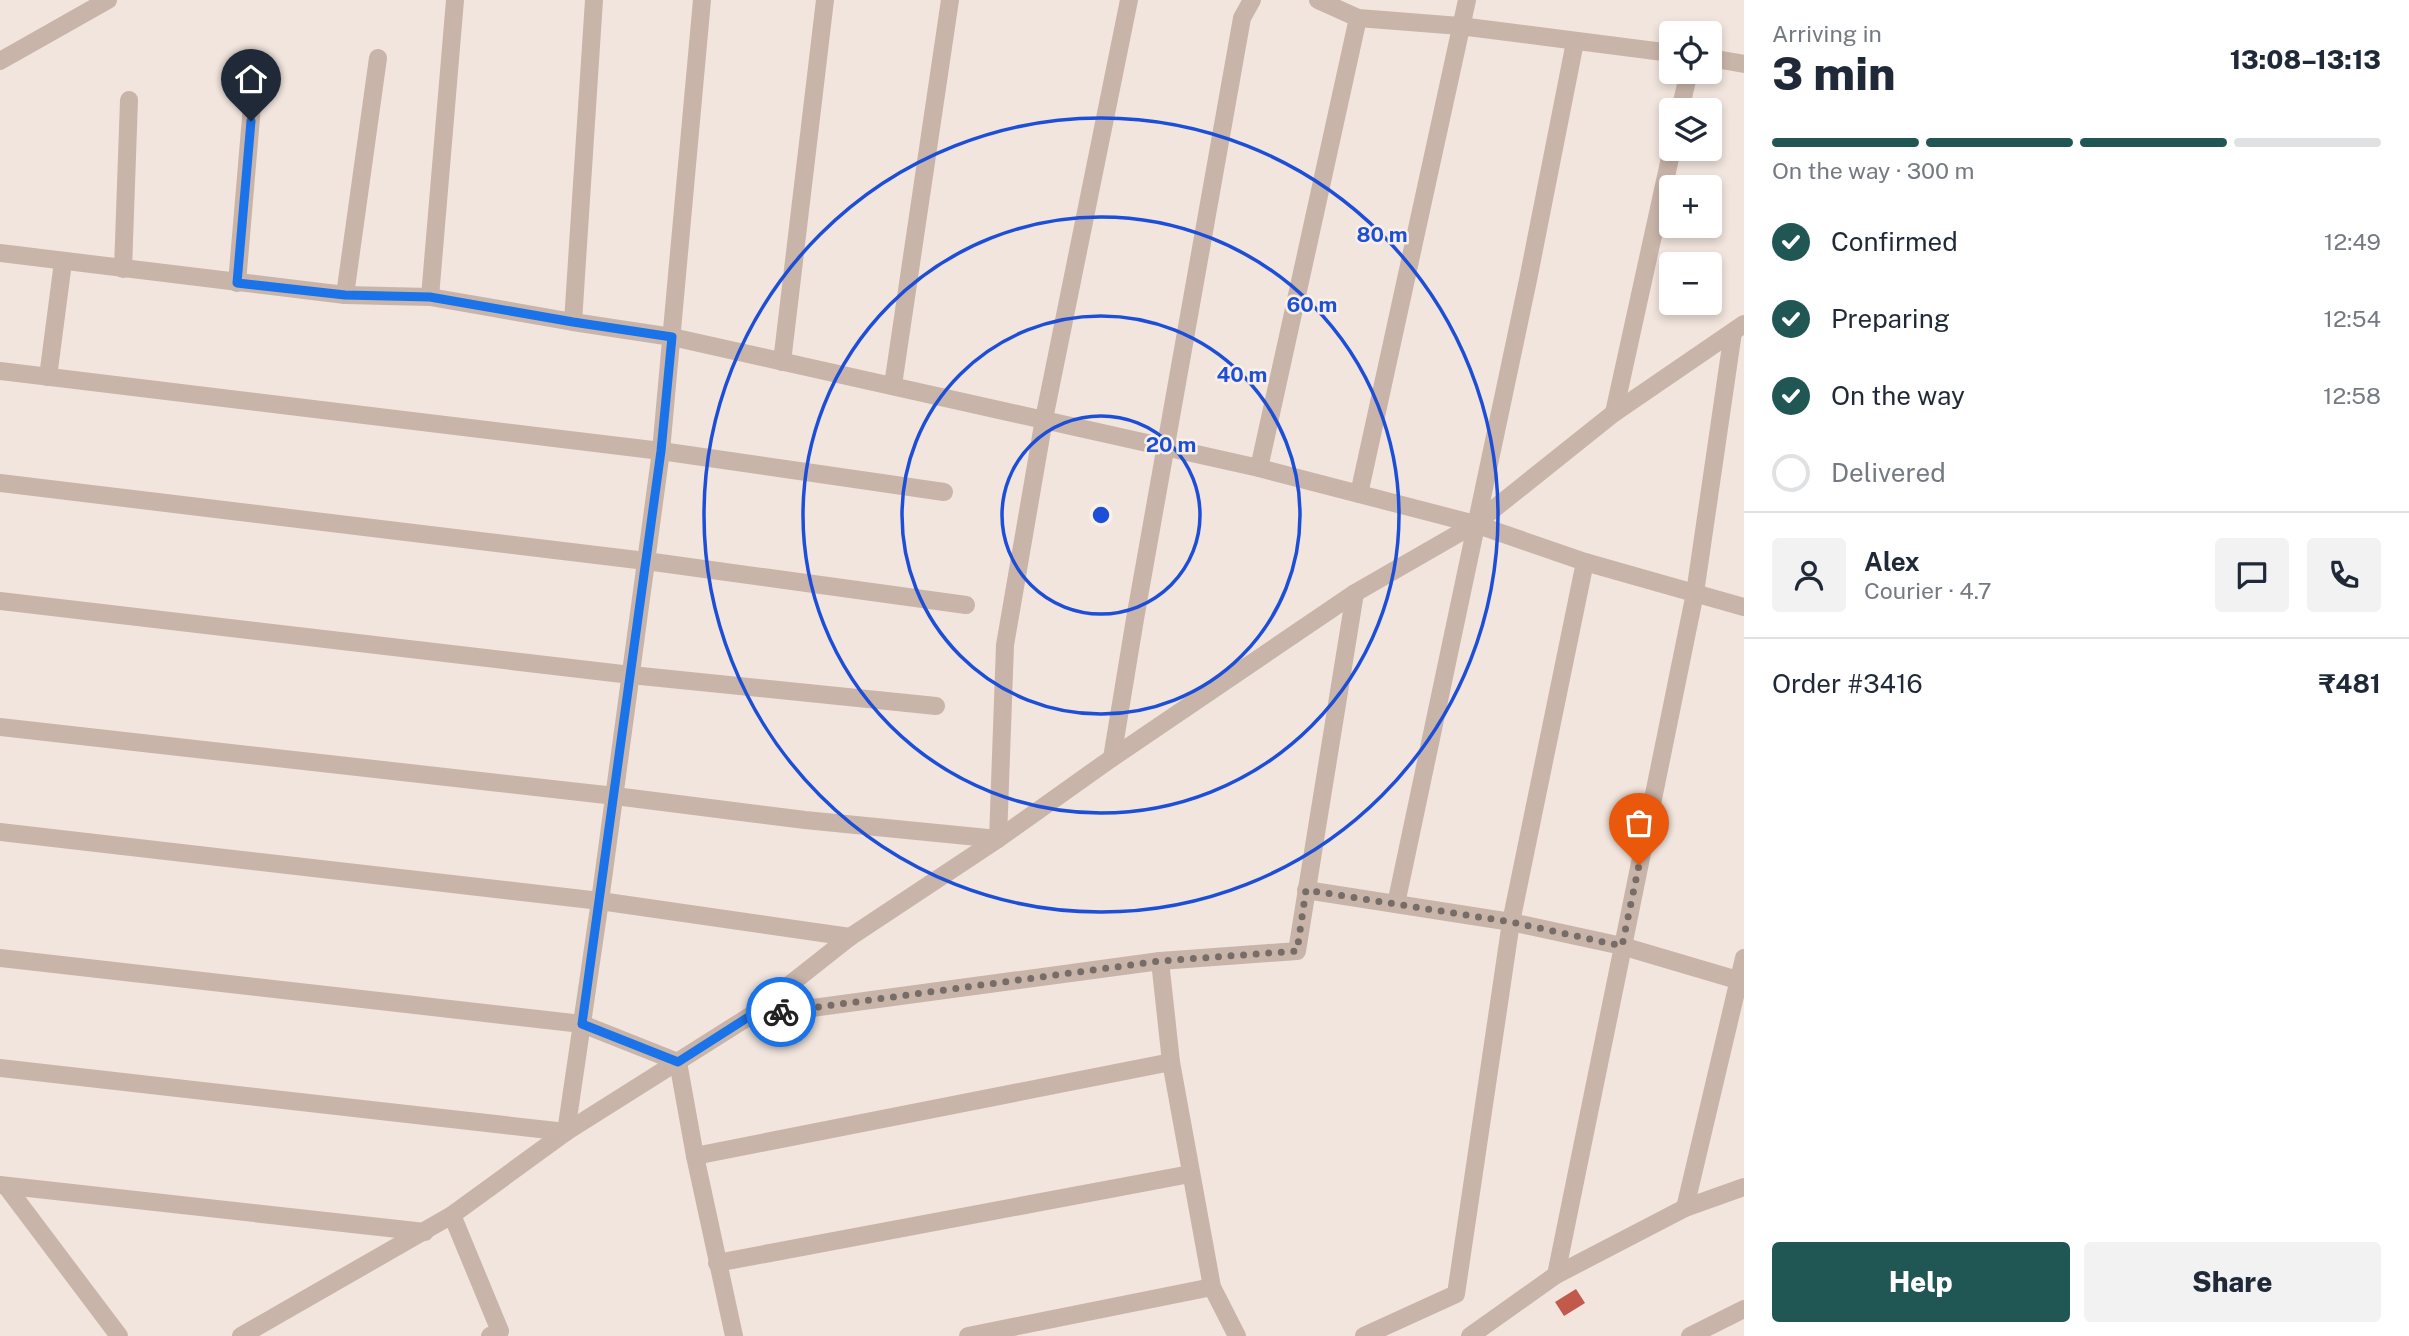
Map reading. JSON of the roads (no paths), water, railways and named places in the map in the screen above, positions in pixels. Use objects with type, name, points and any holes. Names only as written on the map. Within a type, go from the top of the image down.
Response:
[{"type":"street","points":[[0,61],[108,0]]},
{"type":"street","points":[[430,297],[455,0]]},
{"type":"street","points":[[573,322],[594,0]]},
{"type":"street","points":[[566,1132],[615,796],[661,451],[702,0]]},
{"type":"street","points":[[782,362],[825,0]]},
{"type":"street","points":[[893,385],[950,0]]},
{"type":"street","points":[[998,839],[1005,645],[1044,419],[1129,0]]},
{"type":"street","points":[[1112,758],[1241,18],[1252,0]]},
{"type":"street","points":[[1318,0],[1358,18],[1460,26],[1659,52]]},
{"type":"street","points":[[1359,494],[1467,0]]},
{"type":"street","points":[[1259,468],[1358,18]]},
{"type":"street","points":[[1396,904],[1528,280],[1574,42]]},
{"type":"street","points":[[345,295],[378,58]]},
{"type":"street","points":[[1722,60],[1744,64]]},
{"type":"street","points":[[237,283],[253,94]]},
{"type":"street","points":[[123,269],[129,100]]},
{"type":"street","points":[[1614,413],[1669,161]]},
{"type":"street","points":[[0,253],[345,295],[430,297],[672,337],[1259,468],[1475,524],[1585,562],[1744,607]]},
{"type":"street","points":[[48,377],[63,262]]},
{"type":"street","points":[[241,1336],[425,1232],[566,1132],[750,1016],[850,937],[998,839],[1355,593],[1475,524],[1614,413],[1739,328]]},
{"type":"street","points":[[1556,1275],[1695,593],[1739,328]]},
{"type":"street","points":[[0,372],[661,451],[944,492]]},
{"type":"street","points":[[0,483],[646,561],[966,606]]},
{"type":"street","points":[[1364,1336],[1456,1294],[1511,922],[1585,562]]},
{"type":"street","points":[[750,1016],[1160,961],[1297,951],[1355,593]]},
{"type":"street","points":[[0,601],[631,675],[936,706]]},
{"type":"street","points":[[0,727],[805,820],[998,839]]},
{"type":"street","points":[[0,832],[600,901],[850,937]]},
{"type":"street","points":[[1306,890],[1511,922],[1622,946],[1742,982]]},
{"type":"street","points":[[0,958],[582,1024],[678,1062]]},
{"type":"street","points":[[1685,1209],[1742,982],[1744,958]]},
{"type":"street","points":[[1160,961],[1171,1062],[1212,1287],[1237,1336]]},
{"type":"street","points":[[678,1062],[695,1156],[734,1336]]},
{"type":"street","points":[[695,1156],[1171,1062]]},
{"type":"street","points":[[0,1068],[566,1132]]},
{"type":"street","points":[[717,1263],[1190,1174]]},
{"type":"street","points":[[3,1186],[425,1232]]},
{"type":"street","points":[[3,1186],[119,1336]]},
{"type":"street","points":[[1470,1336],[1556,1275],[1685,1209],[1744,1187]]},
{"type":"street","points":[[452,1215],[500,1331],[490,1336]]},
{"type":"street","points":[[968,1336],[1212,1287]]},
{"type":"street","points":[[1690,1336],[1744,1309]]}]
